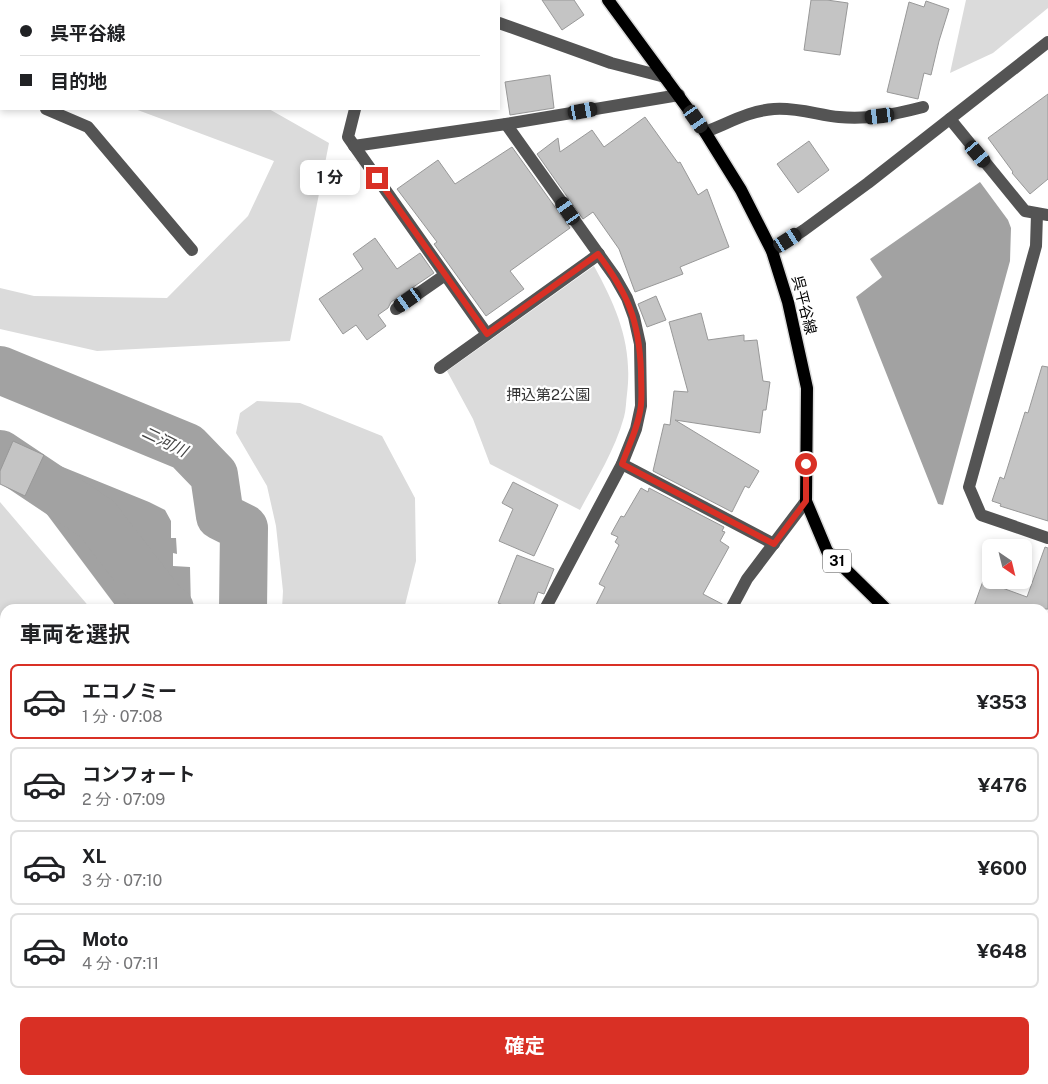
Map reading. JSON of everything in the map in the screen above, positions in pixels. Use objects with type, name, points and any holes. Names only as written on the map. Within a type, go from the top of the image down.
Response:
[{"type":"main road","name":"呉平谷線","points":[[608,0],[705,132],[742,190],[772,251],[788,302],[807,388],[806,501],[827,550],[881,604]]},
{"type":"street","points":[[500,23],[611,63],[665,77]]},
{"type":"street","points":[[772,251],[868,183],[1048,42]]},
{"type":"street","points":[[354,146],[506,124],[679,95]]},
{"type":"street","points":[[705,132],[743,115],[776,108],[838,117],[861,118],[899,113],[923,107]]},
{"type":"street","points":[[48,110],[88,127],[192,250]]},
{"type":"street","points":[[355,110],[348,137],[487,334]]},
{"type":"street","points":[[950,120],[1025,211],[1042,214],[1036,246],[968,487],[981,515],[1048,538]]},
{"type":"street","points":[[506,124],[615,277],[627,298],[634,317],[640,344],[641,406],[636,429],[622,464],[548,604]]},
{"type":"street","points":[[440,368],[598,254]]},
{"type":"street","points":[[396,309],[446,275]]},
{"type":"street","points":[[622,464],[774,544]]},
{"type":"street","points":[[734,604],[747,579],[806,501]]},
{"type":"green space","points":[[966,0],[1048,0],[1048,8],[993,53],[950,73]]},
{"type":"green space","points":[[138,110],[271,110],[329,143],[290,341],[97,351],[0,329],[0,288],[34,296],[167,298],[248,216],[274,161]]},
{"type":"green space","name":"押込第2公園","points":[[594,266],[610,297],[621,327],[628,359],[628,376],[625,411],[616,441],[580,510],[490,464],[473,419],[447,371]]},
{"type":"green space","points":[[257,401],[300,403],[382,436],[415,498],[416,561],[405,604],[282,604],[283,591],[276,526],[267,486],[236,433],[240,413]]},
{"type":"green space","points":[[0,502],[87,604],[0,604]]},
{"type":"shaded area","points":[[980,182],[1008,220],[1011,228],[1010,261],[943,505],[938,504],[856,297],[882,277],[870,259]]},
{"type":"shaded area","points":[[48,461],[165,510],[171,521],[171,538],[176,538],[177,554],[173,553],[173,566],[190,567],[191,604],[114,604],[43,509],[29,501]]},
{"type":"building","points":[[542,0],[574,0],[584,15],[562,30]]},
{"type":"building","points":[[811,0],[848,3],[840,55],[804,50]]},
{"type":"building","points":[[926,1],[949,9],[931,75],[924,73],[918,99],[887,92],[909,2],[924,7]]},
{"type":"building","points":[[550,75],[554,108],[510,115],[505,82]]},
{"type":"building","points":[[1048,94],[1048,179],[1030,194],[1012,173],[988,138]]},
{"type":"building","points":[[645,117],[678,163],[680,162],[698,195],[707,189],[729,247],[680,267],[683,274],[635,292],[619,249],[593,212],[583,219],[537,154],[558,138],[560,152],[592,130],[604,147]]},
{"type":"building","points":[[809,141],[829,170],[798,193],[777,164]]},
{"type":"building","points":[[512,147],[570,228],[510,271],[524,289],[486,316],[434,244],[437,242],[397,189],[438,160],[455,184]]},
{"type":"building","points":[[375,238],[397,269],[420,253],[434,273],[391,302],[388,308],[378,315],[386,326],[367,340],[356,325],[343,334],[319,299],[363,269],[353,254]]},
{"type":"building","points":[[656,296],[666,320],[647,327],[638,304]]},
{"type":"building","points":[[701,313],[708,340],[744,335],[744,341],[757,340],[763,381],[770,382],[760,433],[675,420],[759,471],[749,488],[745,486],[732,512],[653,471],[664,424],[670,425],[674,391],[688,392],[669,322]]},
{"type":"building","points":[[1042,366],[1048,367],[1048,521],[1000,506],[1001,504],[992,501],[1000,477],[1004,479],[1025,412],[1028,413]]},
{"type":"building","points":[[13,441],[44,455],[25,496],[0,484],[0,471]]},
{"type":"building","points":[[513,482],[558,505],[534,556],[499,541],[513,509],[502,503]]},
{"type":"building","points":[[641,488],[648,492],[649,488],[724,527],[722,531],[725,532],[720,541],[729,547],[703,594],[722,604],[596,604],[605,587],[599,584],[619,545],[615,542],[618,537],[611,534],[621,516],[624,517]]},
{"type":"building","points":[[1045,547],[1048,548],[1048,604],[975,604],[982,584],[982,589],[1005,589],[1027,597],[1030,589],[1032,589],[1032,583]]},
{"type":"building","points":[[517,555],[554,569],[544,594],[538,592],[534,604],[498,603]]},
{"type":"waterway","name":"二河川","points":[[0,370],[187,447],[214,475],[220,516],[244,528],[243,604]]},
{"type":"waterway","points":[[0,454],[97,519],[163,604]]},
{"type":"route","points":[[377,178],[487,334],[598,254],[615,277],[627,298],[634,317],[640,344],[641,406],[636,429],[622,464],[774,544],[806,501],[806,464]]}]
